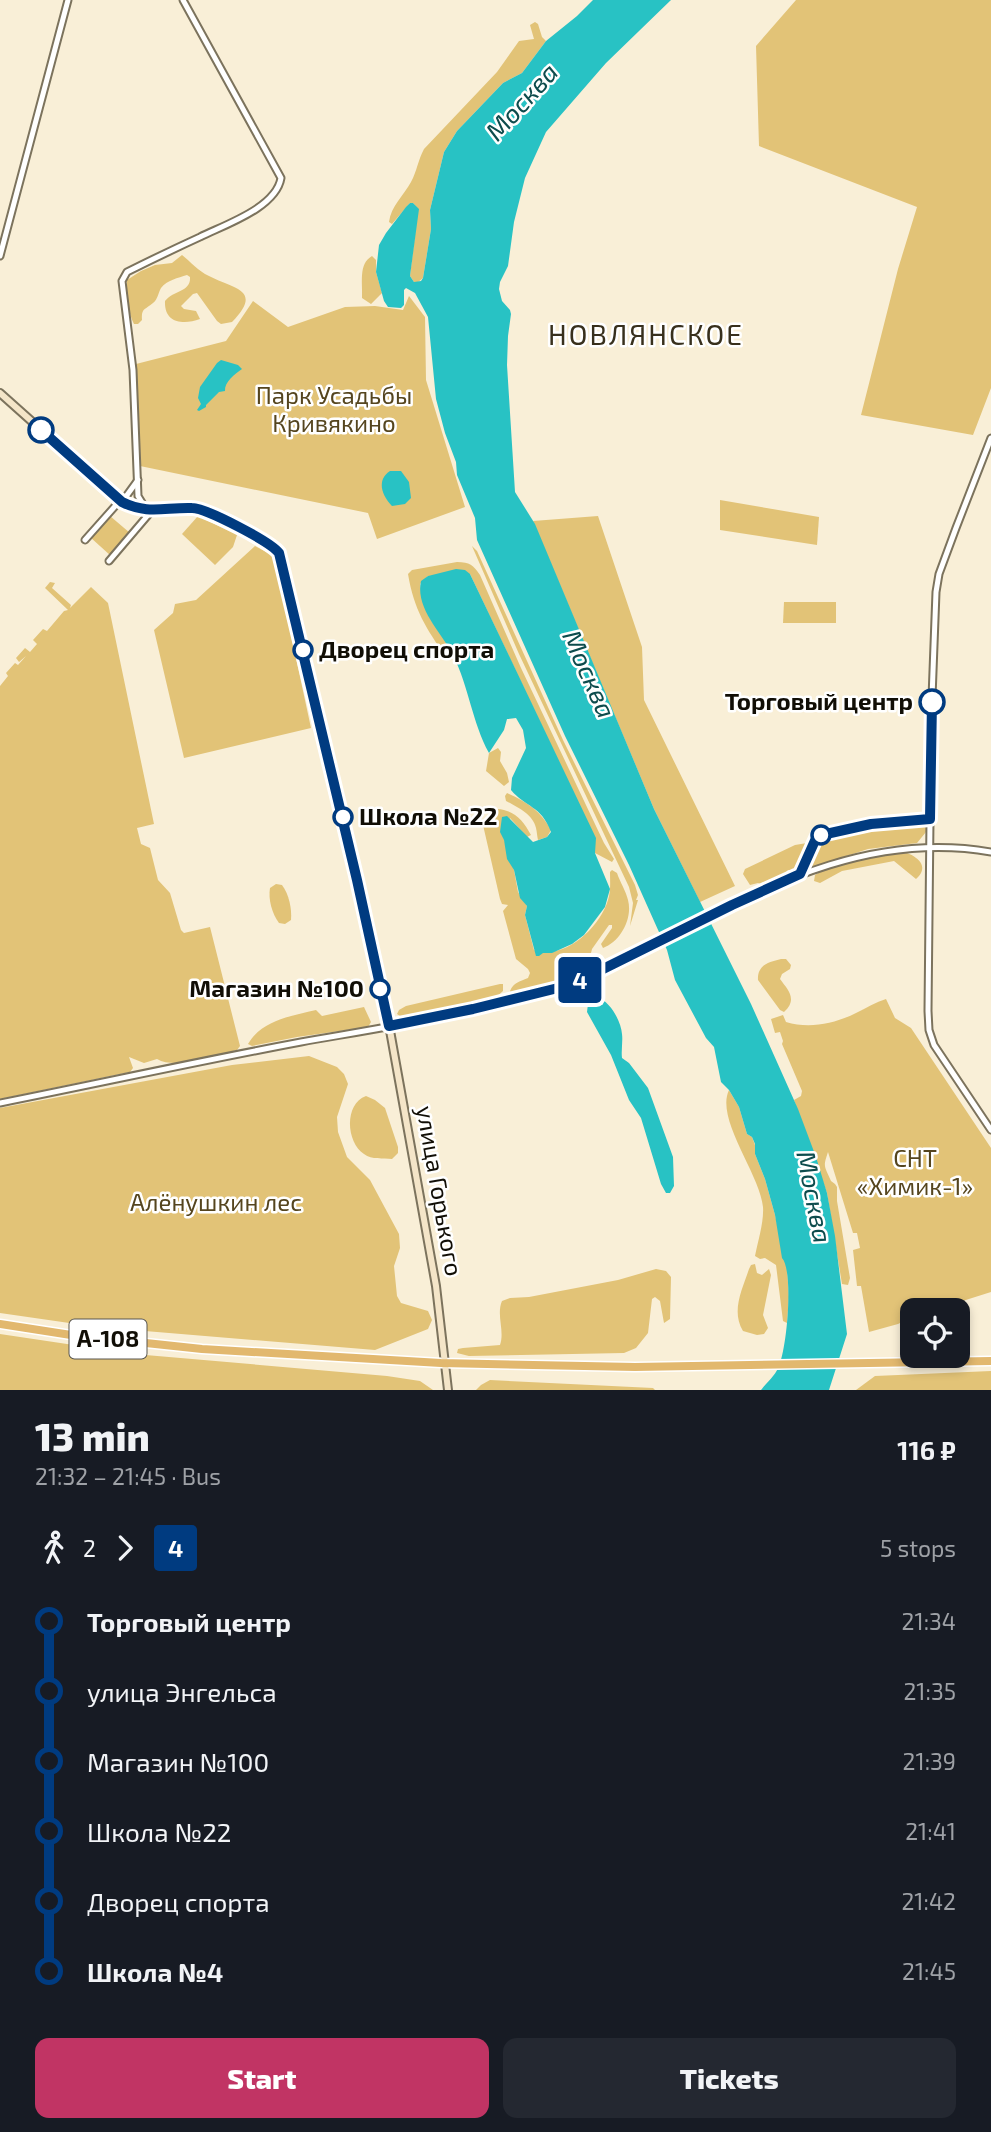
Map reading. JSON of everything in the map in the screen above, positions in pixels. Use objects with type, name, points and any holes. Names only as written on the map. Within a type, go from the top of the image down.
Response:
[{"type":"highway","name":"А-108","points":[[0,1324],[71,1335],[202,1349],[446,1363],[731,1367],[989,1361]]},
{"type":"main road","points":[[0,393],[122,502],[148,511]]},
{"type":"main road","name":"улица Горького","points":[[148,511],[200,509],[273,547],[279,553],[389,1026],[436,1286],[448,1390]]},
{"type":"street","points":[[0,256],[68,0]]},
{"type":"street","points":[[109,561],[148,515],[139,500],[133,370],[123,276],[151,260],[239,220],[280,186],[281,178],[183,0]]},
{"type":"street","points":[[991,438],[939,574],[936,589],[931,724],[929,1030],[936,1049],[991,1130]]},
{"type":"street","points":[[85,540],[117,504],[122,502],[138,480]]},
{"type":"street","points":[[0,1103],[538,994],[604,969],[727,907],[800,874],[849,858],[931,848],[956,847],[991,852]]},
{"type":"green space","points":[[796,0],[991,0],[991,388],[973,435],[861,415],[898,269],[917,207],[759,146],[756,46]]},
{"type":"green space","points":[[535,22],[546,41],[522,73],[503,83],[457,131],[444,152],[430,210],[431,229],[423,278],[417,283],[414,282],[410,276],[418,209],[410,203],[392,224],[389,222],[392,211],[411,182],[424,149],[497,72],[519,41],[534,39],[530,25]]},
{"type":"green space","points":[[182,255],[205,274],[242,292],[245,303],[241,311],[232,322],[221,324],[197,293],[181,306],[196,311],[200,319],[181,322],[171,318],[165,301],[188,286],[190,277],[187,275],[163,285],[155,301],[143,311],[142,320],[134,324],[126,291],[127,280],[155,265],[172,263]]},
{"type":"green space","points":[[372,256],[376,260],[376,272],[382,293],[371,304],[362,298],[362,280],[365,264]]},
{"type":"green space","name":"Парк Усадьбы Кривякино","points":[[409,296],[425,317],[426,380],[465,507],[377,539],[368,513],[140,466],[136,364],[226,341],[253,301],[288,327],[345,307],[375,306],[403,310]]},
{"type":"green space","points":[[720,500],[819,517],[817,545],[720,530]]},
{"type":"green space","points":[[110,516],[130,533],[111,556],[90,537]]},
{"type":"green space","points":[[198,516],[237,535],[233,547],[215,565],[182,534]]},
{"type":"green space","points":[[598,516],[642,647],[644,700],[735,886],[700,902],[654,809],[533,521]]},
{"type":"green space","points":[[255,546],[274,556],[311,728],[184,758],[154,630],[173,613],[175,604],[196,600]]},
{"type":"green space","points":[[472,546],[477,551],[563,740],[635,885],[638,900],[630,926],[633,903],[629,887],[519,654]]},
{"type":"green space","points":[[457,562],[471,565],[480,575],[521,668],[614,859],[612,862],[595,853],[595,838],[470,574],[428,576],[420,584],[428,614],[447,643],[453,659],[446,657],[422,618],[408,574],[412,570]]},
{"type":"green space","points":[[50,582],[55,583],[52,588],[71,605],[70,608],[91,587],[108,603],[154,824],[137,828],[141,844],[150,848],[158,880],[170,893],[181,930],[184,933],[210,927],[240,1046],[237,1050],[185,1063],[157,1059],[144,1063],[129,1057],[133,1068],[130,1072],[0,1099],[0,686],[8,676],[6,673],[15,663],[18,665],[26,656],[19,662],[16,658],[25,648],[30,652],[37,644],[33,640],[43,629],[47,631],[64,611],[68,610],[45,588]]},
{"type":"green space","points":[[784,602],[836,602],[836,623],[783,623]]},
{"type":"green space","points":[[498,748],[509,782],[504,786],[486,771],[489,753]]},
{"type":"green space","points":[[507,793],[543,817],[551,830],[547,837],[538,840],[532,819],[506,801]]},
{"type":"green space","points":[[497,809],[508,811],[517,817],[531,835],[527,837],[510,818],[503,836],[518,892],[527,906],[525,915],[534,950],[558,951],[589,931],[608,900],[612,870],[617,873],[629,907],[627,922],[620,935],[603,948],[601,944],[612,928],[612,925],[609,925],[592,949],[589,961],[573,976],[512,995],[510,991],[513,986],[528,978],[530,973],[516,959],[503,911],[508,905],[502,904],[500,899],[483,825],[486,818]]},
{"type":"green space","points":[[921,823],[926,825],[926,832],[917,843],[868,849],[816,866],[808,866],[816,844],[823,837],[867,827]]},
{"type":"green space","points":[[807,843],[807,846],[810,846],[796,871],[788,870],[780,878],[764,885],[750,885],[743,874],[745,869],[795,845]]},
{"type":"green space","points":[[907,853],[921,864],[922,871],[916,879],[894,861],[842,871],[820,883],[814,881],[815,875],[835,865]]},
{"type":"green space","points":[[276,884],[282,885],[290,902],[291,920],[285,924],[279,923],[271,906],[270,888]]},
{"type":"green space","points":[[786,959],[791,965],[780,979],[791,999],[784,1012],[758,980],[762,968]]},
{"type":"green space","points":[[503,984],[503,991],[494,999],[403,1018],[397,1014],[406,1006]]},
{"type":"green space","name":"СНТ «Химик-1»","points":[[886,999],[895,1018],[911,1028],[991,1148],[991,1292],[970,1299],[900,1298],[900,1323],[869,1332],[861,1286],[857,1286],[853,1250],[860,1248],[857,1233],[853,1233],[828,1152],[825,1166],[831,1181],[837,1187],[850,1278],[848,1285],[842,1284],[827,1193],[794,1100],[801,1096],[802,1091],[782,1044],[780,1032],[775,1033],[771,1019],[783,1015],[786,1022],[795,1024],[830,1023]]},
{"type":"green space","points":[[364,1007],[371,1022],[368,1027],[252,1046],[248,1044],[261,1029],[287,1017],[316,1010],[322,1016]]},
{"type":"green space","name":"Алёнушкин лес","points":[[309,1056],[337,1067],[344,1074],[348,1084],[337,1117],[338,1132],[347,1157],[370,1180],[399,1234],[400,1248],[394,1266],[397,1296],[401,1303],[428,1311],[432,1320],[428,1329],[375,1350],[97,1327],[0,1313],[0,1108],[232,1065]]},
{"type":"green space","points":[[729,1090],[739,1107],[747,1134],[752,1137],[755,1145],[755,1154],[775,1215],[787,1268],[787,1323],[783,1321],[776,1265],[765,1258],[755,1256],[763,1207],[728,1116],[726,1102]]},
{"type":"green space","points":[[366,1096],[385,1108],[398,1147],[398,1153],[392,1159],[367,1156],[354,1141],[351,1115],[359,1100]]},
{"type":"green space","points":[[755,1264],[757,1273],[762,1275],[769,1269],[771,1275],[763,1315],[768,1328],[764,1334],[757,1335],[743,1331],[738,1316],[743,1285],[751,1265]]},
{"type":"green space","points":[[656,1269],[666,1271],[671,1277],[670,1319],[664,1323],[660,1301],[655,1297],[652,1299],[648,1333],[636,1348],[624,1353],[469,1356],[457,1353],[458,1349],[463,1348],[500,1345],[502,1301],[618,1280]]},
{"type":"green space","points":[[0,1334],[134,1354],[387,1376],[420,1381],[433,1390],[0,1390]]},
{"type":"green space","points":[[991,1371],[991,1390],[856,1390],[875,1376]]},
{"type":"green space","points":[[490,1380],[653,1388],[655,1390],[476,1390]]},
{"type":"water","name":"Москва","points":[[593,0],[671,0],[606,63],[546,132],[525,178],[514,222],[508,266],[499,289],[502,301],[511,314],[507,365],[515,492],[535,524],[654,809],[751,1004],[798,1109],[816,1157],[827,1193],[835,1236],[847,1334],[829,1390],[761,1390],[775,1374],[781,1359],[786,1329],[788,1278],[775,1215],[755,1154],[755,1144],[747,1134],[739,1107],[721,1082],[714,1047],[706,1038],[675,980],[667,950],[629,865],[565,736],[477,540],[475,518],[457,475],[456,462],[436,399],[428,317],[415,293],[406,288],[404,305],[401,308],[388,307],[376,272],[379,245],[406,207],[413,203],[419,209],[410,276],[414,282],[421,281],[431,229],[430,210],[444,152],[457,131],[503,83],[522,73],[546,41]]},
{"type":"water","points":[[221,360],[238,365],[242,369],[228,381],[225,391],[219,392],[199,411],[200,387]]},
{"type":"water","points":[[390,471],[401,471],[409,482],[411,498],[405,504],[392,506],[383,493],[383,479]]},
{"type":"water","points":[[456,569],[470,574],[596,838],[595,853],[610,889],[605,907],[584,935],[552,953],[536,956],[525,915],[527,906],[520,898],[514,870],[507,859],[500,832],[502,817],[507,816],[533,842],[547,837],[551,832],[543,817],[511,790],[512,778],[526,748],[523,730],[516,718],[507,719],[504,730],[489,753],[453,655],[422,601],[421,581],[428,576]]},
{"type":"water","points":[[597,997],[610,1007],[620,1023],[622,1058],[648,1088],[673,1157],[674,1186],[670,1193],[666,1193],[661,1184],[641,1118],[629,1100],[611,1055],[587,1012],[588,1004]]},
{"type":"bus line","name":"4","points":[[41,430],[122,502],[148,511],[200,509],[260,539],[279,553],[389,1026],[515,1000],[558,988],[595,973],[800,874],[817,836],[871,824],[930,819],[932,702]]},
{"type":"place","name":"Дворец спорта","points":[[303,650]]},
{"type":"place","name":"Торговый центр","points":[[932,702]]},
{"type":"place","name":"Школа №22","points":[[343,817]]},
{"type":"place","name":"Магазин №100","points":[[380,989]]},
{"type":"district","name":"НОВЛЯНСКОЕ","points":[[646,335]]}]
